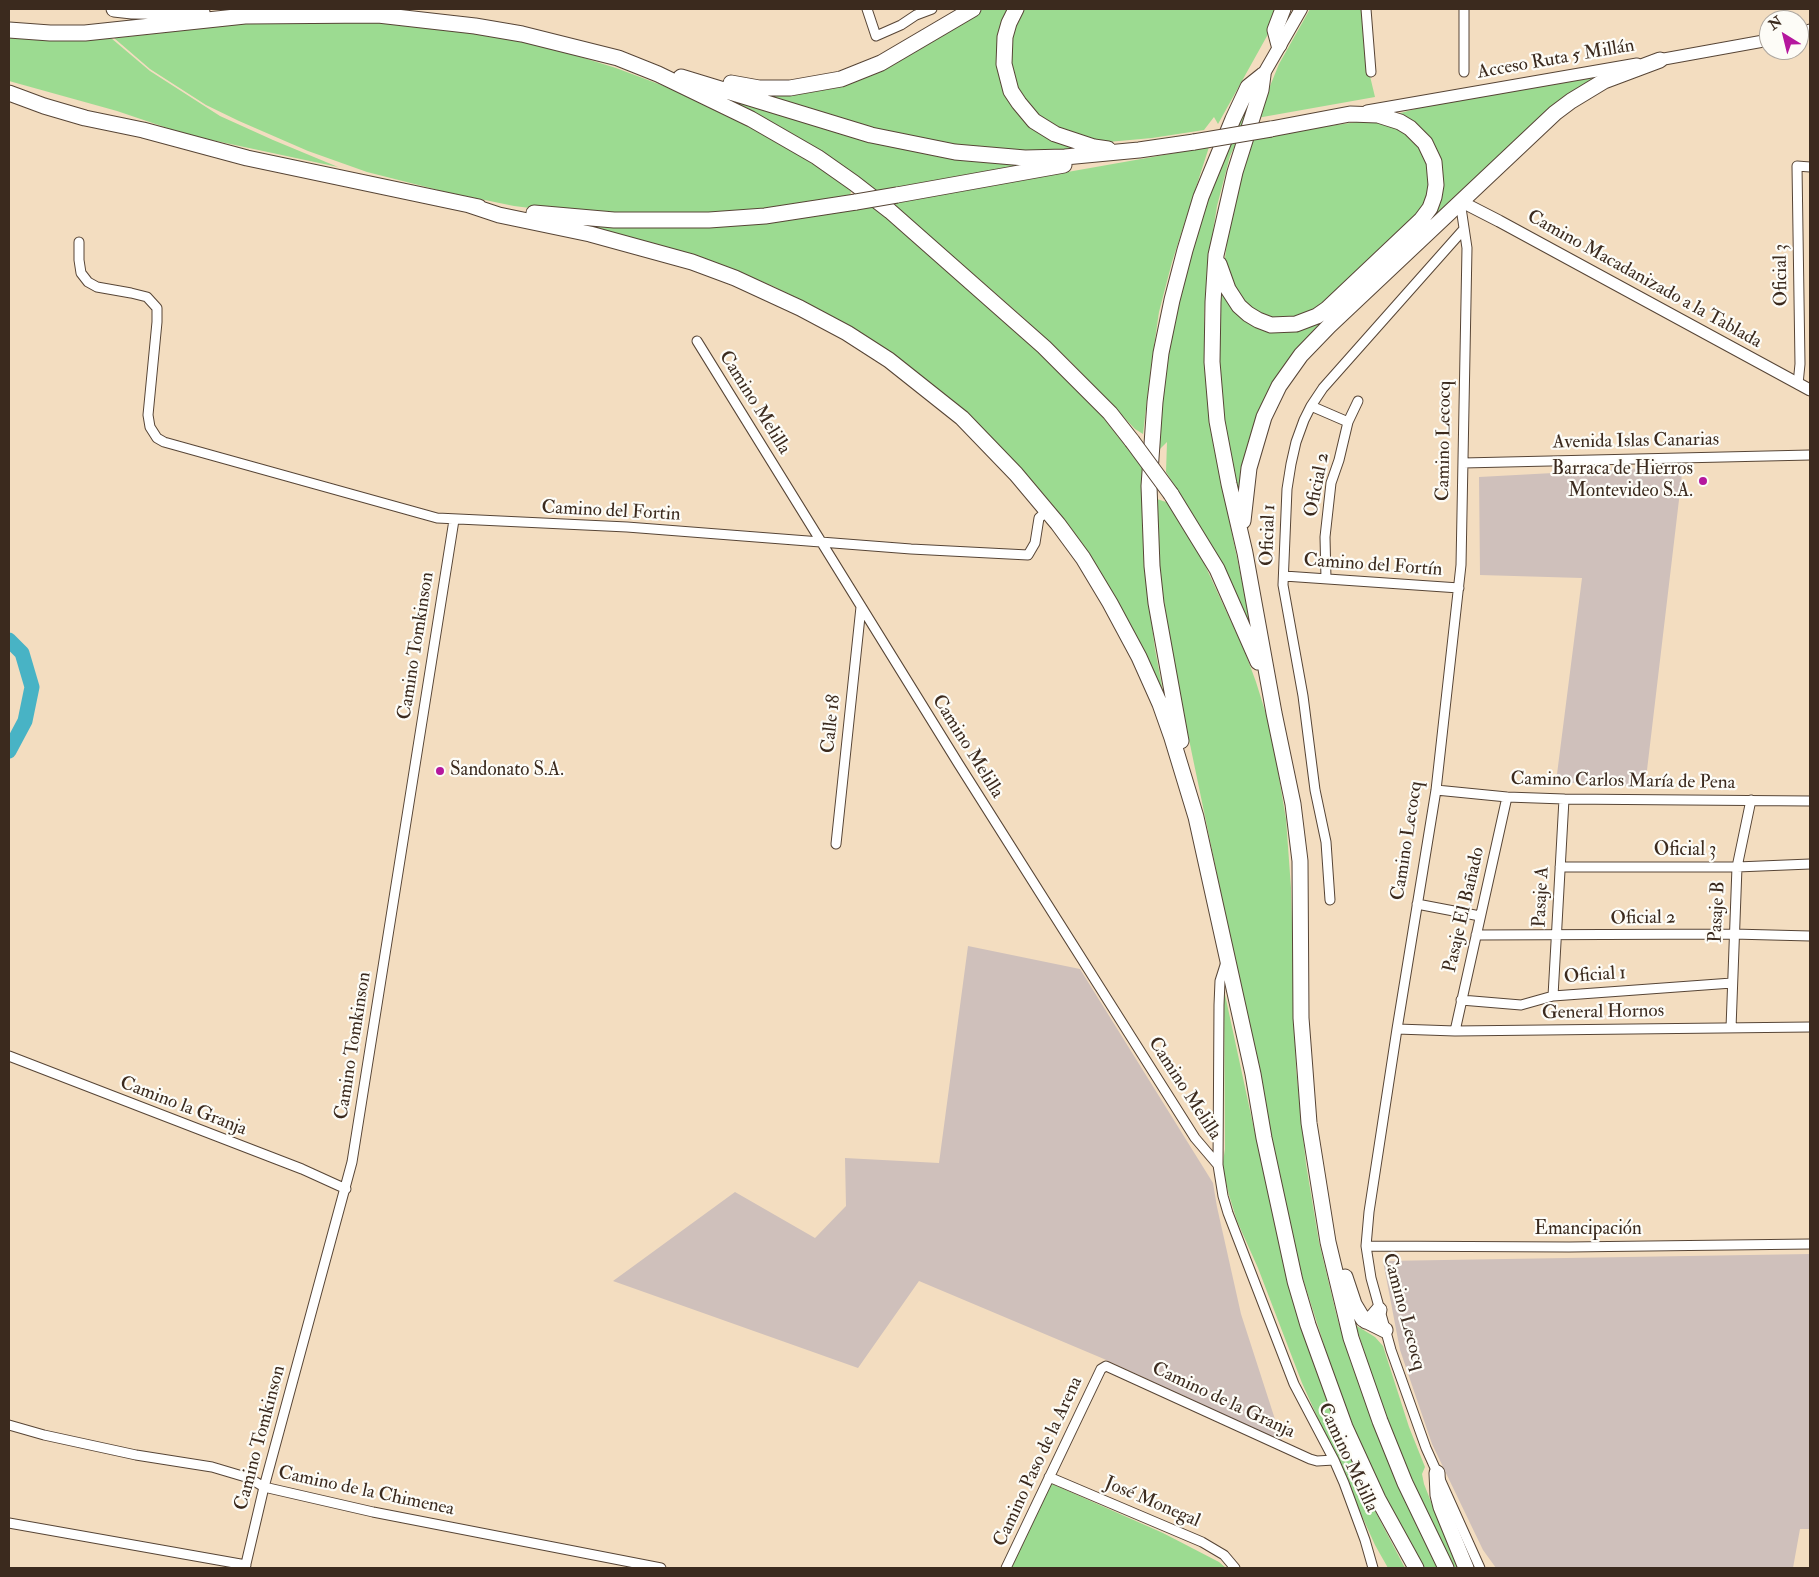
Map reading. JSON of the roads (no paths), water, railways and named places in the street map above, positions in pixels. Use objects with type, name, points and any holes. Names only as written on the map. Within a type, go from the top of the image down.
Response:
[{"type":"highway","points":[[114,9],[216,12],[227,17]]},
{"type":"highway","points":[[9,30],[50,33],[85,32],[227,17],[378,15],[476,26],[522,34],[734,84],[759,88],[790,88],[841,79],[866,71],[972,9]]},
{"type":"highway","points":[[1016,9],[1005,37],[1004,64],[1012,92],[1026,112],[1045,129],[1094,148],[1139,150]]},
{"type":"highway","points":[[1279,45],[1275,30],[1283,9]]},
{"type":"highway","points":[[618,58],[871,135],[955,152],[1025,158],[1057,158],[1139,150],[1194,142],[1350,114],[1389,118],[1410,128],[1425,143],[1434,162],[1436,185],[1430,208],[1421,220],[1317,316],[1296,324],[1271,325],[1248,314],[1239,306],[1228,289],[1216,255]]},
{"type":"highway","points":[[618,58],[658,74],[752,119],[817,157],[897,217],[1044,347],[1110,413],[1171,494],[1217,569],[1262,670],[1274,713]]},
{"type":"highway","points":[[1245,553],[1243,516],[1249,468],[1264,417],[1279,386],[1290,369],[1313,342],[1460,201],[1571,100],[1604,82],[1660,60]]},
{"type":"highway","points":[[1263,75],[1261,90],[1235,172],[1216,255],[1212,328],[1215,395],[1222,448],[1245,553],[1274,713],[1294,804],[1300,861],[1301,1018],[1309,1123],[1328,1242],[1340,1299],[1361,1369],[1398,1467],[1446,1568]]},
{"type":"highway","points":[[1263,75],[1248,87],[1201,197],[1184,250],[1172,300],[1161,353],[1155,402],[1149,486],[1152,566],[1158,612],[1193,806],[1253,1074],[1264,1138],[1295,1281],[1308,1325],[1349,1435],[1378,1499],[1416,1568]]},
{"type":"highway","points":[[9,93],[44,106],[238,156],[590,234],[692,262],[735,278],[800,308],[847,333],[888,360],[962,418],[1000,456],[1048,511],[1083,558],[1110,602],[1139,657],[1160,704],[1193,806]]},
{"type":"highway","points":[[9,101],[26,107],[44,106]]},
{"type":"highway","points":[[469,206],[614,220],[675,220],[765,216],[898,195],[1113,157],[1139,150]]},
{"type":"highway","points":[[1318,1184],[1329,1204],[1348,1288],[1354,1304],[1366,1321],[1385,1330]]},
{"type":"highway","points":[[1366,1321],[1379,1310]]},
{"type":"highway","points":[[1437,1473],[1438,1495],[1441,1507],[1466,1568]]},
{"type":"main road","points":[[1263,75],[1301,9]]},
{"type":"main road","name":"Acceso Ruta 5 Millán","points":[[1350,114],[1759,42]]},
{"type":"main road","name":"Camino Macadanizado a la Tablada","points":[[1460,201],[1810,390]]},
{"type":"street","points":[[867,9],[876,36],[932,9]]},
{"type":"street","points":[[1366,9],[1371,72]]},
{"type":"street","points":[[1464,9],[1464,72]]},
{"type":"street","name":"Oficial 3","points":[[1798,384],[1797,166],[1810,167]]},
{"type":"street","name":"Camino Lecocq","points":[[1460,201],[1467,248],[1462,565],[1436,790],[1397,1029],[1369,1212],[1366,1246],[1379,1310],[1426,1448],[1480,1568]]},
{"type":"street","name":"Oficial 1","points":[[1330,900],[1326,842],[1315,790],[1302,696],[1283,585],[1287,489],[1296,442],[1311,406],[1335,373],[1381,324],[1464,229]]},
{"type":"street","name":"Camino del Fortin","points":[[79,242],[81,273],[88,282],[97,287],[131,292],[147,297],[157,308],[148,409],[150,427],[154,435],[164,442],[437,518],[627,528],[1028,555],[1035,543],[1039,518],[1048,511]]},
{"type":"street","name":"Camino Melilla","points":[[697,341],[958,764],[1190,1130],[1218,1165]]},
{"type":"street","name":"Oficial 2","points":[[1326,580],[1325,537],[1330,495],[1348,422],[1358,401]]},
{"type":"street","points":[[1311,406],[1348,422]]},
{"type":"street","name":"Avenida Islas Canarias","points":[[1463,463],[1810,455]]},
{"type":"street","name":"Camino Tomkinson","points":[[245,1567],[264,1487],[346,1189],[364,1088],[454,520]]},
{"type":"street","name":"Camino del Fortín","points":[[1284,576],[1459,588]]},
{"type":"street","name":"Calle 18","points":[[836,844],[861,607]]},
{"type":"street","name":"Camino Carlos María de Pena","points":[[1436,790],[1507,797],[1564,799],[1810,801]]},
{"type":"street","name":"Pasaje El Bañado","points":[[1455,1031],[1507,797]]},
{"type":"street","name":"Pasaje A","points":[[1553,996],[1564,799]]},
{"type":"street","name":"Pasaje B","points":[[1731,1028],[1733,934],[1737,867],[1751,800]]},
{"type":"street","name":"Oficial 3","points":[[1560,868],[1737,867],[1810,864]]},
{"type":"street","points":[[1417,904],[1480,916]]},
{"type":"street","name":"Oficial 2","points":[[1476,935],[1733,934],[1810,936]]},
{"type":"street","name":"Camino Melilla","points":[[1227,960],[1220,981],[1218,1165],[1223,1196],[1277,1344],[1294,1384],[1334,1460],[1365,1540],[1372,1568]]},
{"type":"street","name":"Oficial 1","points":[[1461,1000],[1520,1005],[1553,996],[1732,982]]},
{"type":"street","name":"General Hornos","points":[[1397,1029],[1455,1031],[1810,1027]]},
{"type":"street","name":"Camino la Granja","points":[[9,1056],[310,1172],[346,1189]]},
{"type":"street","name":"Emancipación","points":[[1366,1246],[1568,1247],[1810,1244]]},
{"type":"street","name":"Camino de la Granja","points":[[1101,1369],[1106,1366],[1110,1367],[1317,1461],[1334,1460]]},
{"type":"street","name":"Camino Paso de la Arena","points":[[1006,1568],[1101,1369]]},
{"type":"street","name":"Camino de la Chimenea","points":[[9,1425],[44,1435],[136,1455],[212,1467],[249,1478],[264,1487],[382,1514],[661,1568]]},
{"type":"street","name":"José Monegal","points":[[1049,1477],[1202,1542],[1224,1556],[1235,1568]]},
{"type":"street","points":[[9,1523],[245,1567]]},
{"type":"waterway","points":[[9,640],[22,653],[32,687],[25,721],[9,751]]},
{"type":"place","name":"Barraca de Hierros Montevideo S.A.","points":[[1703,481]]},
{"type":"place","name":"Sandonato S.A.","points":[[440,771]]}]
